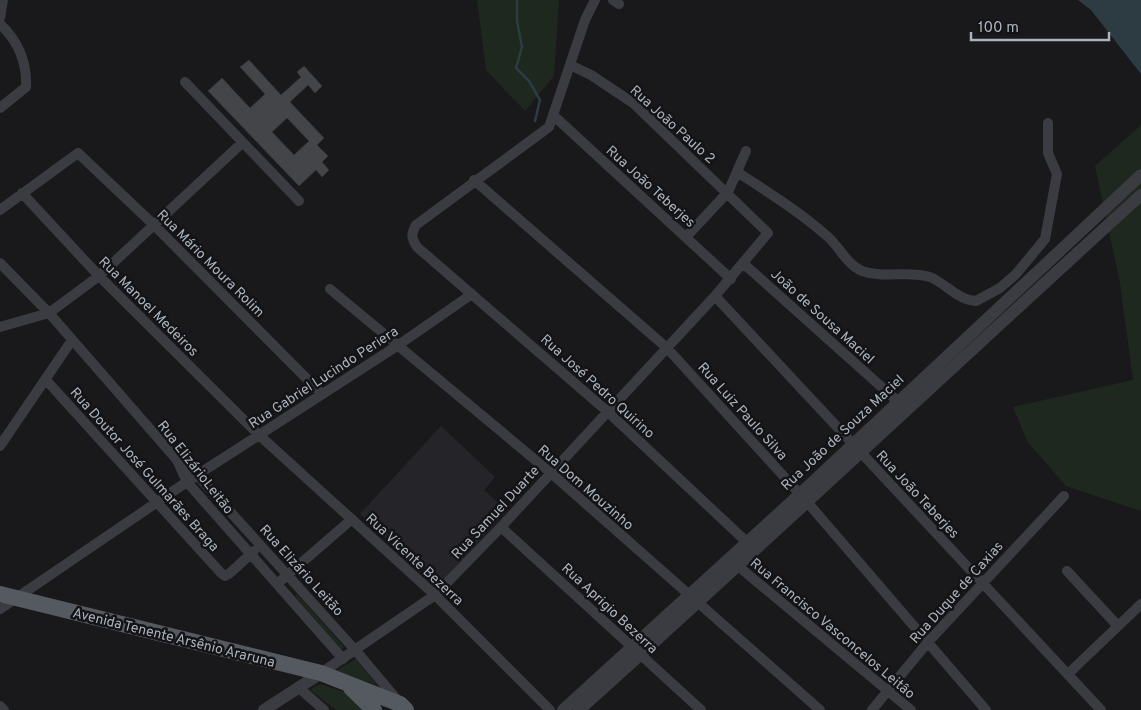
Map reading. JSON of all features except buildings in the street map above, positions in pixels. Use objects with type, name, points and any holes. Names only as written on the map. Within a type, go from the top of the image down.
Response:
[{"type":"main road","name":"Avenida Tenente Arsênio Araruna","points":[[0,594],[321,673],[403,707]]},
{"type":"main road","points":[[346,683],[374,710]]},
{"type":"street","points":[[0,18],[3,0]]},
{"type":"street","points":[[474,180],[549,127],[585,20],[595,0]]},
{"type":"street","points":[[0,24],[12,36],[27,74],[26,87],[0,108]]},
{"type":"street","name":"Rua João Paulo 2","points":[[570,65],[591,75],[633,104],[728,192],[768,233]]},
{"type":"street","points":[[185,82],[299,201]]},
{"type":"street","name":"Rua João Teberjes","points":[[553,115],[731,279]]},
{"type":"street","points":[[737,172],[775,197],[827,236],[861,270],[884,274],[912,273],[929,277],[939,281],[958,296],[976,301],[1000,288],[1016,274],[1045,238],[1057,174],[1048,153],[1048,123]]},
{"type":"street","points":[[0,327],[50,313],[99,276],[242,143]]},
{"type":"street","points":[[686,237],[728,192],[746,150]]},
{"type":"street","name":"Rua Mário Moura Rolim","points":[[22,192],[78,153],[154,225],[322,394]]},
{"type":"street","name":"Rua João de Souza Maciel","points":[[578,710],[636,651],[804,499],[1141,175]]},
{"type":"street","name":"Rua José Pedro Quirino","points":[[474,180],[416,225],[412,232],[412,240],[417,247],[608,412],[751,546]]},
{"type":"street","name":"Rua Luiz Paulo Silva","points":[[474,180],[667,348],[804,499],[986,710]]},
{"type":"street","points":[[0,210],[22,192]]},
{"type":"street","name":"Rua Manoel Medeiros","points":[[22,192],[99,276],[259,435]]},
{"type":"street","name":"Rua João de Souza Maciel","points":[[902,405],[1141,195]]},
{"type":"street","name":"Rua Samuel Duarte","points":[[321,673],[356,651],[435,594],[501,527],[731,279],[768,233]]},
{"type":"street","name":"Rua ElizárioLeitão","points":[[0,263],[50,313],[176,460],[187,482],[343,659]]},
{"type":"street","name":"João de Sousa Maciel","points":[[744,264],[902,405]]},
{"type":"street","name":"Rua Dom Mouzinho","points":[[330,289],[551,473],[820,710]]},
{"type":"street","name":"Rua Gabriel Lucindo Periera","points":[[0,610],[197,475],[397,346],[472,294]]},
{"type":"street","name":"Rua João Teberjes","points":[[715,296],[1101,710]]},
{"type":"street","points":[[0,446],[72,340]]},
{"type":"street","name":"Rua Doutor José Gulmarães Braga","points":[[46,380],[225,576],[250,555]]},
{"type":"street","name":"Rua Vicente Bezerra","points":[[259,435],[435,594],[549,708],[561,710]]},
{"type":"street","name":"Rua Elizário Leitão","points":[[176,460],[197,475],[288,574],[403,707]]},
{"type":"street","name":"Rua Duque de Caxias","points":[[872,710],[928,642],[1064,496]]},
{"type":"street","points":[[276,584],[352,519]]},
{"type":"street","name":"Rua Aprigio Bezerra","points":[[501,527],[701,710]]},
{"type":"street","points":[[250,555],[261,546]]},
{"type":"street","name":"Rua João de Souza Maciel","points":[[692,599],[738,566],[751,546]]},
{"type":"street","name":"Rua Francisco Vasconcelos Leitâo","points":[[738,566],[911,710]]},
{"type":"street","points":[[1067,571],[1117,625]]},
{"type":"street","points":[[1068,674],[1141,604]]},
{"type":"street","name":"Rua João de Souza Maciel","points":[[561,710],[636,651]]},
{"type":"street","points":[[264,710],[321,673]]},
{"type":"street","points":[[298,687],[321,709]]},
{"type":"street","points":[[0,706],[4,710]]},
{"type":"shaded area","points":[[1078,0],[1141,0],[1141,74],[1091,10]]},
{"type":"shaded area","points":[[441,426],[495,477],[484,490],[507,511],[437,586],[360,514]]},
{"type":"green space","points":[[477,0],[559,0],[554,76],[525,111],[486,70]]},
{"type":"green space","points":[[1141,125],[1141,511],[1066,486],[1027,441],[1013,407],[1133,380],[1120,283],[1095,166]]},
{"type":"green space","points":[[297,594],[344,647],[341,650],[295,596]]},
{"type":"green space","points":[[356,659],[376,684],[332,673]]},
{"type":"green space","points":[[320,684],[353,695],[366,710],[336,710],[310,690]]},
{"type":"waterway","points":[[517,0],[517,21],[522,47],[516,68],[529,81],[540,100],[535,121]]}]
